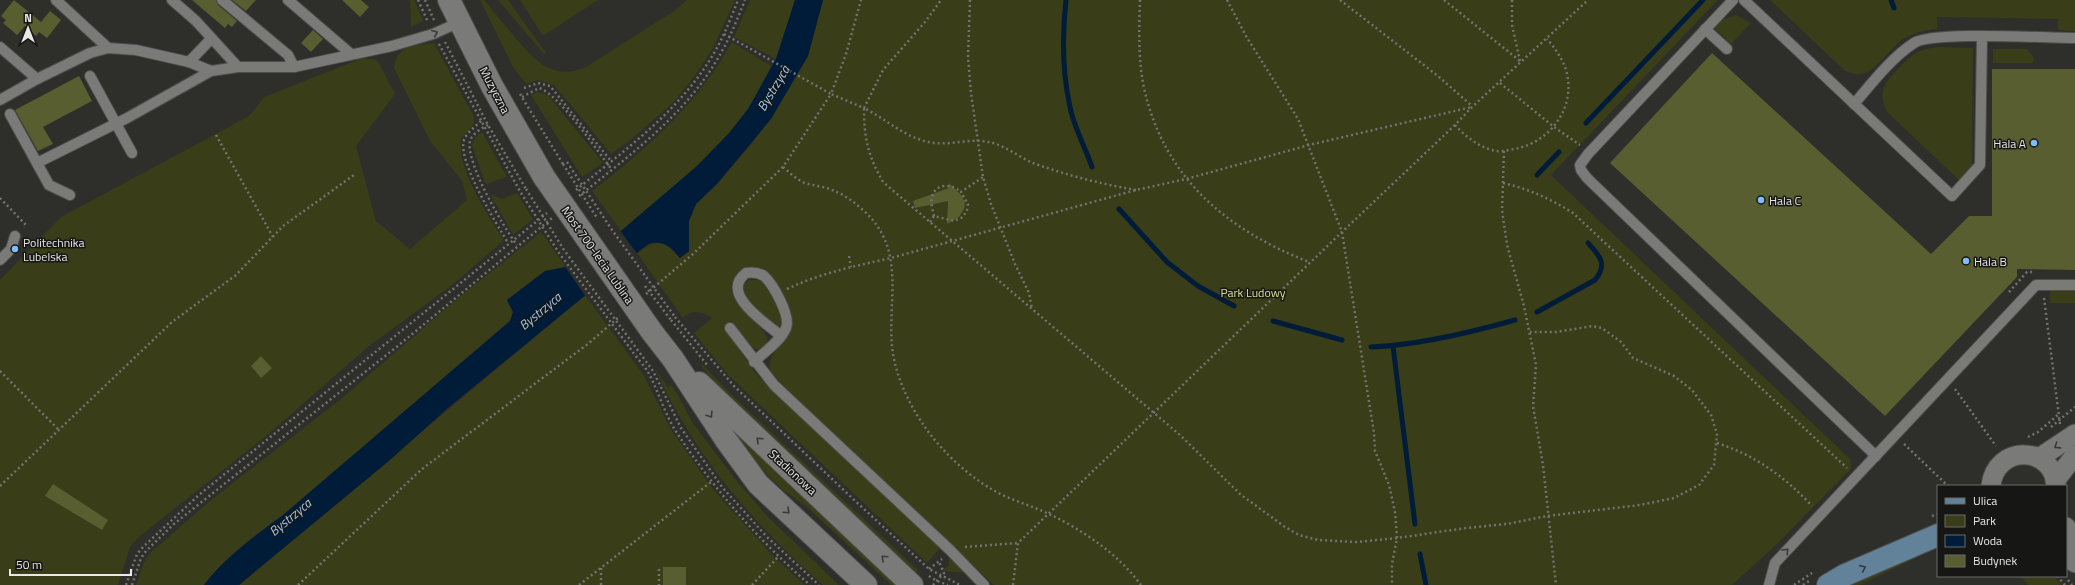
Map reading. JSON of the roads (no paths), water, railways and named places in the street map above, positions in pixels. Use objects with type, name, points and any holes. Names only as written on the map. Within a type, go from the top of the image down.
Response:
[{"type":"main road","points":[[1828,585],[1845,575],[1937,535]]},
{"type":"street","name":"Muzyczna","points":[[449,0],[492,86],[535,183]]},
{"type":"street","name":"Most 700-lecia Lublina","points":[[535,183],[652,332]]},
{"type":"street","name":"Stadionowa","points":[[652,332],[673,359],[726,440],[758,484],[866,585]]},
{"type":"street","name":"Stadionowa","points":[[673,359],[912,585]]},
{"type":"street","points":[[2039,458],[2068,430]]},
{"type":"street","points":[[1991,485],[1993,476],[2004,461],[2012,456],[2021,454],[2039,458],[2050,468],[2056,483]]},
{"type":"street","points":[[2056,483],[2075,455]]},
{"type":"street","points":[[2067,529],[2075,544]]},
{"type":"street","points":[[2067,554],[2075,563]]},
{"type":"lane","points":[[56,0],[108,48]]},
{"type":"lane","points":[[172,0],[196,21],[238,67]]},
{"type":"lane","points":[[222,0],[288,55],[294,67]]},
{"type":"lane","points":[[288,0],[351,54]]},
{"type":"lane","points":[[1733,0],[1588,154],[1580,164],[1581,170],[1587,178],[1876,456]]},
{"type":"lane","points":[[1744,0],[1952,196],[1980,165],[1982,37]]},
{"type":"lane","points":[[37,163],[115,124],[211,72],[238,67],[294,67],[410,41],[436,33],[460,22]]},
{"type":"lane","points":[[1705,29],[1727,49]]},
{"type":"lane","points":[[1854,104],[1896,58],[1915,42],[1942,37],[2075,38]]},
{"type":"lane","points":[[189,62],[211,39]]},
{"type":"lane","points":[[0,47],[38,79]]},
{"type":"lane","points":[[0,100],[90,53],[108,48],[136,50],[189,62],[211,72]]},
{"type":"lane","points":[[90,76],[132,154]]},
{"type":"lane","points":[[10,114],[49,185],[70,195]]},
{"type":"lane","points":[[0,260],[11,249],[15,236]]},
{"type":"lane","points":[[754,362],[781,336],[787,325],[787,314],[763,275],[757,273],[746,274],[737,283],[736,289],[740,299],[781,336]]},
{"type":"lane","points":[[1769,585],[1775,563],[2036,285],[2075,285]]},
{"type":"lane","points":[[730,328],[754,362],[774,385],[950,550],[984,585]]},
{"type":"water","name":"Bystrzyca","points":[[795,0],[823,0],[808,56],[771,119],[717,184],[696,204],[689,221],[689,251],[680,258],[667,245],[658,243],[648,244],[449,407],[390,460],[239,585],[204,585],[241,547],[283,515],[510,321],[513,312],[507,300],[545,271],[566,267],[621,231],[697,166],[729,133],[748,109],[776,59]]},
{"type":"waterway","points":[[1066,0],[1064,67],[1067,94],[1074,122],[1092,167]]},
{"type":"waterway","points":[[1586,123],[1703,0]]},
{"type":"waterway","points":[[1891,0],[1894,8]]},
{"type":"waterway","points":[[1537,175],[1559,152]]},
{"type":"waterway","points":[[1119,209],[1167,262],[1198,286],[1234,306]]},
{"type":"waterway","points":[[1537,312],[1595,280],[1602,265],[1599,256],[1588,243]]},
{"type":"waterway","points":[[1371,347],[1407,344],[1444,338],[1515,320]]},
{"type":"waterway","points":[[1273,321],[1342,340]]},
{"type":"waterway","points":[[1393,346],[1415,524]]},
{"type":"waterway","points":[[1420,554],[1426,585]]},
{"type":"place","name":"Hala A","points":[[2034,143]]},
{"type":"place","name":"Hala C","points":[[1761,200]]},
{"type":"place","name":"Politechnika Lubelska","points":[[15,249]]},
{"type":"place","name":"Hala B","points":[[1966,261]]},
{"type":"park label","name":"Park Ludowy","points":[[1253,292]]}]
